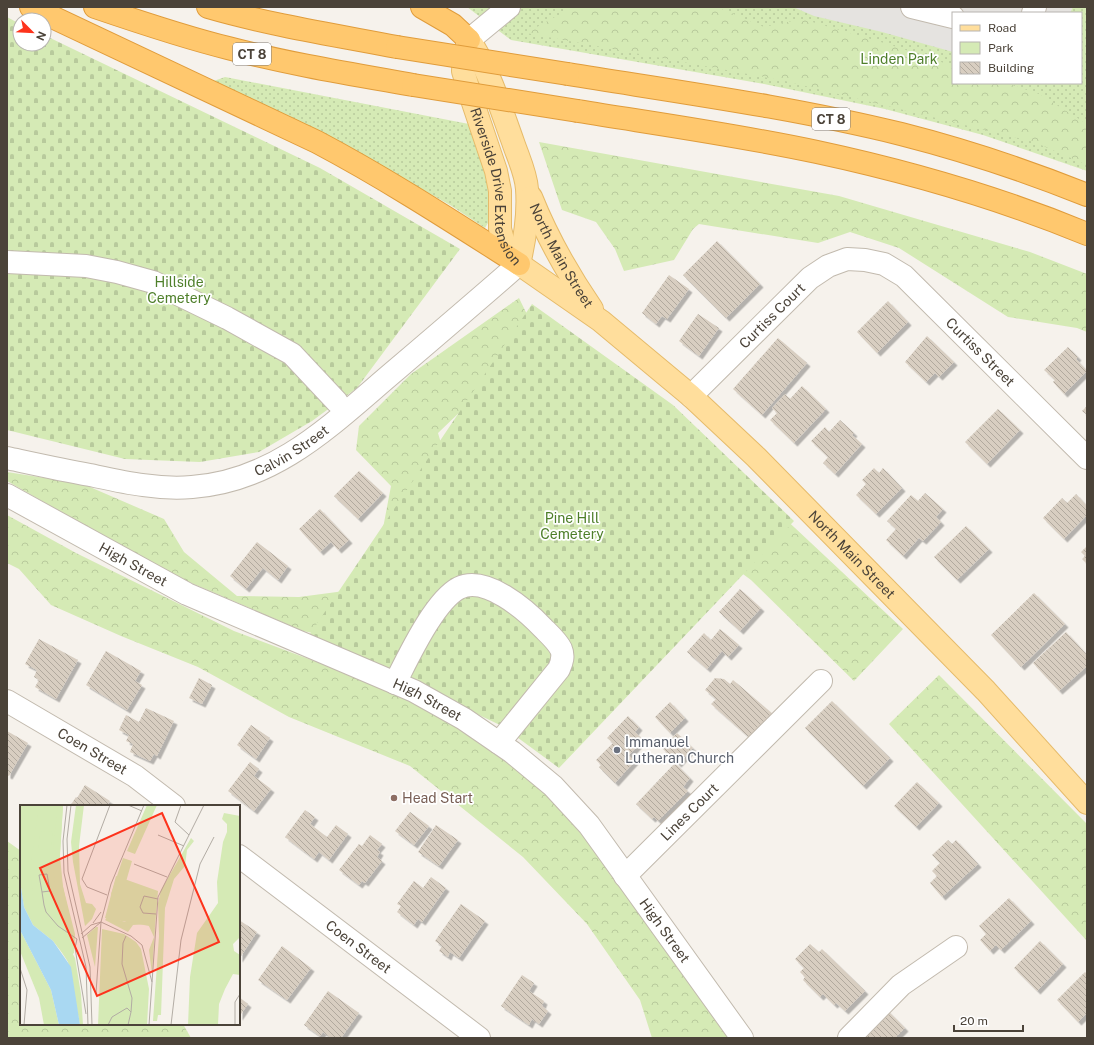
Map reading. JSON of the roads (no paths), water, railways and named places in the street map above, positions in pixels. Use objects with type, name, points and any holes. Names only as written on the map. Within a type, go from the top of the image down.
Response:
[{"type":"highway","points":[[31,7],[317,142],[361,165],[402,189],[519,264]]},
{"type":"highway","name":"CT 8","points":[[95,7],[150,26],[228,48],[313,68],[734,136],[817,152],[901,172],[982,195],[1087,234]]},
{"type":"highway","name":"CT 8","points":[[208,7],[239,16],[397,47],[735,101],[901,134],[982,158],[1061,184],[1087,195]]},
{"type":"highway","points":[[422,7],[453,25],[469,40]]},
{"type":"main road","name":"Riverside Drive Extension","points":[[469,40],[464,56],[464,71],[496,171],[500,190],[500,230],[509,252],[519,264]]},
{"type":"main road","name":"Riverside Drive Extension","points":[[469,40],[481,59],[490,78],[521,165],[527,187],[528,213],[526,234],[519,264]]},
{"type":"main road","name":"North Main Street","points":[[527,187],[540,220],[560,258],[575,284],[601,321]]},
{"type":"main road","name":"North Main Street","points":[[519,264],[601,321],[691,396],[783,484],[980,686],[1087,803]]},
{"type":"street","points":[[469,40],[509,7]]},
{"type":"street","points":[[912,7],[952,17]]},
{"type":"street","name":"Curtiss Court","points":[[691,396],[810,278],[828,266],[847,259],[866,260]]},
{"type":"street","name":"Curtiss Street","points":[[866,260],[884,264],[904,276],[1087,458]]},
{"type":"street","points":[[7,262],[86,266],[117,272],[153,282],[228,318],[292,354],[336,402]]},
{"type":"street","name":"Calvin Street","points":[[7,458],[129,484],[162,488],[191,488],[219,484],[250,474],[284,459],[320,435],[519,264]]},
{"type":"street","name":"High Street","points":[[7,495],[186,594],[414,691],[464,719],[512,752],[553,786],[589,825],[742,1038]]},
{"type":"street","points":[[395,683],[420,636],[448,595],[460,587],[472,586],[499,592],[516,604],[541,626],[561,649],[563,657],[562,663],[558,669],[499,743]]},
{"type":"street","name":"Lines Court","points":[[626,876],[821,681]]},
{"type":"street","name":"Coen Street","points":[[7,701],[135,776],[173,805]]},
{"type":"street","name":"Coen Street","points":[[240,857],[479,1038]]},
{"type":"street","points":[[849,1038],[901,985],[956,947]]},
{"type":"place","name":"Immanuel Lutheran Church","points":[[617,750]]},
{"type":"place","name":"Head Start","points":[[394,798]]},
{"type":"park label","name":"Linden Park","points":[[899,59]]},
{"type":"park label","name":"Hillside Cemetery","points":[[179,290]]},
{"type":"park label","name":"Pine Hill Cemetery","points":[[572,526]]}]
